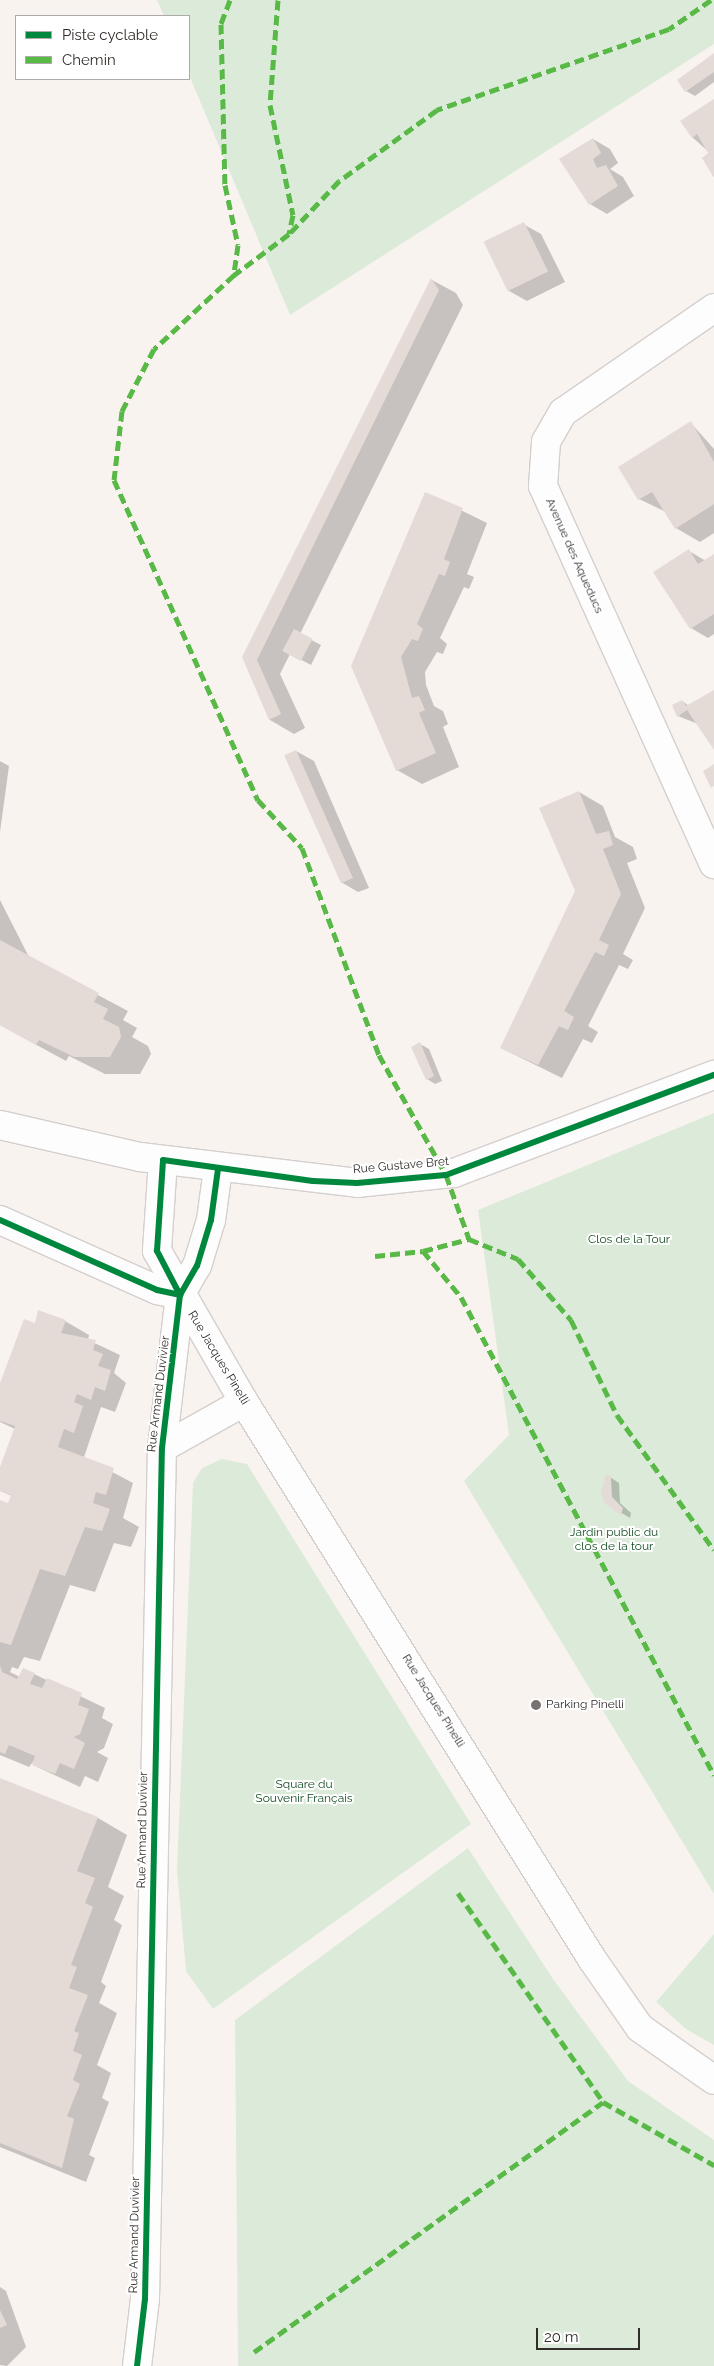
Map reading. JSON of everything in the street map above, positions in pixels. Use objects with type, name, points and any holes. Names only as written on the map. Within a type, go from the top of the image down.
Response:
[{"type":"street","name":"Avenue des Aqueducs","points":[[714,308],[563,412],[546,442],[543,486],[714,864]]},
{"type":"street","name":"Rue Gustave Bret","points":[[0,1125],[163,1160],[357,1183],[446,1175],[714,1074]]},
{"type":"street","name":"Rue Jacques Pinelli","points":[[163,1160],[158,1251],[180,1295],[244,1402],[597,1966],[640,2028],[714,2080]]},
{"type":"street","points":[[0,1220],[157,1290],[180,1295],[197,1266],[208,1229],[218,1168]]},
{"type":"street","name":"Rue Armand Duvivier","points":[[137,2366],[145,2299],[162,1448],[180,1295]]},
{"type":"street","name":"Rue Armand Duvivier","points":[[162,1448],[244,1402]]},
{"type":"green space","points":[[157,0],[714,0],[714,44],[290,315],[190,77],[190,15],[164,15]]},
{"type":"green space","name":"Jardin public du clos de la tour","points":[[714,1113],[714,1894],[464,1481],[509,1435],[478,1210]]},
{"type":"green space","name":"Square du Souvenir Français","points":[[222,1459],[247,1464],[471,1824],[213,2009],[186,1971],[177,1870],[193,1483],[202,1468]]},
{"type":"green space","points":[[468,1848],[553,1979],[628,2081],[714,2140],[714,2366],[238,2366],[235,2020]]},
{"type":"green space","points":[[714,1934],[714,2045],[686,2029],[656,2002]]},
{"type":"building","points":[[714,53],[714,72],[685,92],[677,80]]},
{"type":"building","points":[[714,99],[714,178],[702,158],[708,153],[697,134],[692,138],[680,121]]},
{"type":"building","points":[[593,138],[601,153],[593,159],[597,168],[606,165],[618,186],[589,205],[559,159]]},
{"type":"building","points":[[524,222],[548,271],[508,291],[484,242]]},
{"type":"building","points":[[431,278],[439,290],[257,660],[281,714],[269,720],[242,657]]},
{"type":"building","points":[[691,421],[714,462],[714,504],[675,529],[652,492],[638,500],[618,467]]},
{"type":"building","points":[[425,492],[463,508],[444,559],[450,562],[445,576],[439,574],[417,624],[423,629],[418,641],[412,639],[401,657],[412,698],[419,696],[425,710],[419,713],[436,753],[396,771],[351,666]]},
{"type":"building","points":[[689,549],[698,564],[714,554],[714,614],[690,629],[653,572]]},
{"type":"building","points":[[294,629],[313,639],[301,661],[282,651]]},
{"type":"building","points":[[714,690],[714,750],[687,710],[677,717],[672,705],[682,700],[686,706]]},
{"type":"building","points":[[296,750],[353,878],[341,883],[284,755]]},
{"type":"building","points":[[714,764],[714,786],[711,788],[703,771]]},
{"type":"building","points":[[579,791],[596,834],[609,831],[613,845],[603,849],[621,894],[599,940],[609,945],[604,956],[595,952],[564,1011],[574,1017],[568,1030],[559,1026],[538,1065],[500,1048],[575,891],[539,808]]},
{"type":"building","points":[[0,940],[99,993],[94,1002],[108,1009],[103,1019],[119,1027],[121,1037],[110,1057],[74,1057],[39,1040],[36,1045],[0,1025]]},
{"type":"building","points":[[420,1042],[434,1076],[426,1080],[411,1047]]},
{"type":"building","points":[[38,1310],[66,1320],[61,1333],[96,1340],[93,1350],[103,1354],[98,1366],[111,1370],[105,1391],[95,1387],[91,1400],[77,1394],[74,1402],[83,1406],[74,1433],[64,1429],[58,1447],[114,1468],[106,1495],[96,1492],[93,1503],[110,1509],[102,1531],[85,1527],[65,1576],[40,1569],[11,1645],[0,1642],[0,1500],[8,1503],[11,1495],[0,1491],[0,1467],[15,1426],[0,1421],[0,1383],[24,1319],[35,1323]]},
{"type":"building","points":[[606,1474],[611,1477],[612,1497],[623,1508],[621,1515],[604,1503],[601,1491]]},
{"type":"building","points":[[0,1665],[2,1672],[17,1679],[23,1668],[35,1673],[30,1684],[42,1688],[47,1678],[82,1693],[78,1705],[89,1709],[80,1734],[74,1737],[85,1743],[74,1769],[60,1763],[55,1774],[32,1765],[35,1756],[9,1745],[5,1754],[0,1752]]},
{"type":"building","points":[[0,1778],[98,1817],[77,1871],[95,1878],[85,1903],[93,1907],[71,1965],[77,1967],[69,1988],[88,1995],[74,2031],[79,2033],[73,2051],[82,2055],[73,2080],[80,2084],[67,2116],[74,2119],[62,2168],[0,2143]]},
{"type":"building","points":[[0,2310],[7,2325],[0,2328]]},
{"type":"marked path","points":[[230,0],[221,24],[225,185],[238,245],[234,275]]},
{"type":"marked path","points":[[278,0],[270,105],[293,215],[289,234]]},
{"type":"marked path","points":[[711,0],[669,29],[437,110],[339,181],[289,234],[234,275],[154,349],[122,411],[114,480],[258,800],[302,848],[379,1055],[446,1175],[469,1239],[518,1259],[571,1320],[617,1415],[714,1550]]},
{"type":"marked path","points":[[375,1256],[423,1251],[469,1239]]},
{"type":"marked path","points":[[423,1251],[461,1297],[714,1775]]},
{"type":"marked path","points":[[458,1893],[603,2102],[714,2165]]},
{"type":"marked path","points":[[254,2352],[603,2102]]},
{"type":"cycle path","points":[[180,1295],[157,1251],[163,1160],[313,1181],[357,1183],[446,1175],[714,1075]]},
{"type":"cycle path","points":[[137,2366],[145,2299],[162,1448],[180,1295],[197,1266],[211,1220],[218,1169]]},
{"type":"cycle path","points":[[0,1220],[157,1290],[180,1295]]},
{"type":"place","name":"Parking Pinelli","points":[[536,1705]]},
{"type":"park label","name":"Clos de la Tour","points":[[629,1240]]}]
